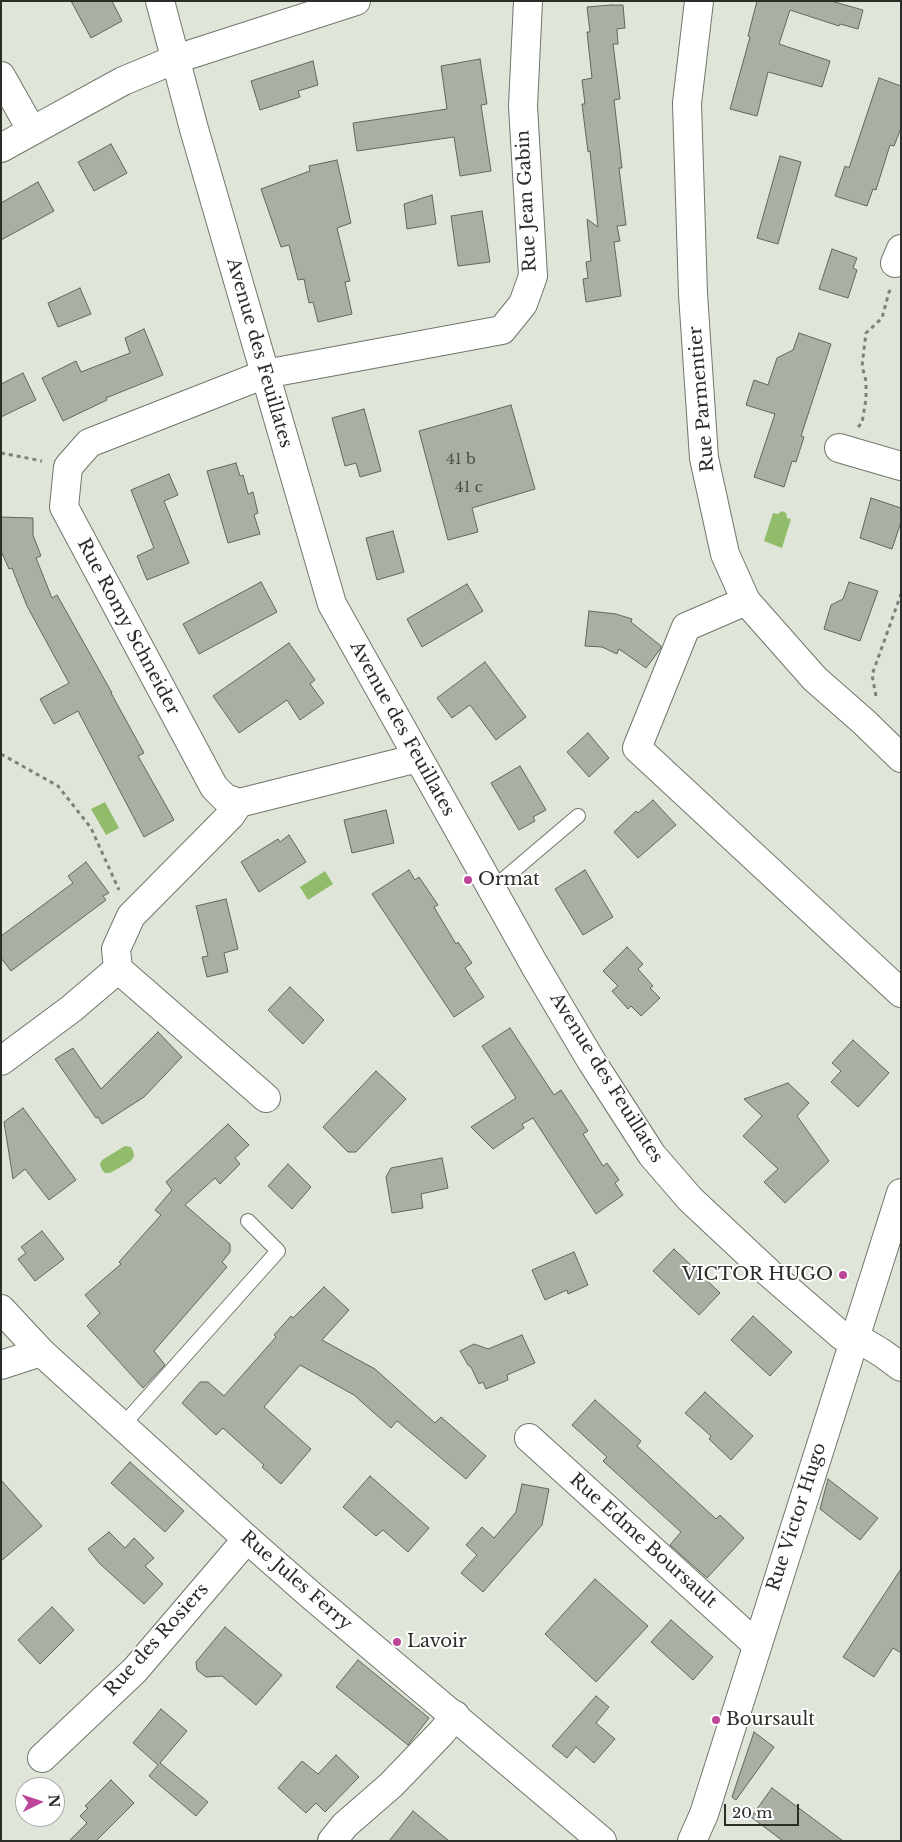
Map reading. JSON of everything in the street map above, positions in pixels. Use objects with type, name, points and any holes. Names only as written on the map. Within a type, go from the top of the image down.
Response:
[{"type":"street","name":"Avenue des Feuillates","points":[[160,1],[332,604],[492,889],[592,1062],[652,1155],[690,1199],[769,1273],[842,1336],[854,1336],[901,1367]]},
{"type":"street","points":[[1,148],[123,81],[176,59],[356,1]]},
{"type":"street","name":"Rue Jean Gabin","points":[[265,374],[502,330],[523,304],[533,276],[522,106],[528,1]]},
{"type":"street","name":"Rue Parmentier","points":[[700,1],[687,103],[693,294],[704,458],[725,554],[746,601],[815,679],[901,758]]},
{"type":"street","points":[[1,76],[32,131]]},
{"type":"street","points":[[68,467],[89,443],[265,374]]},
{"type":"street","points":[[839,448],[901,466]]},
{"type":"street","name":"Rue Romy Schneider","points":[[68,467],[64,507],[214,787],[225,798],[239,803]]},
{"type":"street","points":[[746,601],[686,627],[637,748],[901,993]]},
{"type":"street","points":[[266,1098],[118,969],[116,949],[131,916],[230,816],[239,803],[418,758]]},
{"type":"street","points":[[1,1061],[71,1009],[118,969]]},
{"type":"street","name":"Rue Victor Hugo","points":[[692,1841],[704,1814],[854,1336],[901,1193]]},
{"type":"street","name":"Rue Jules Ferry","points":[[4,1318],[313,1597],[602,1841]]},
{"type":"street","points":[[1,1365],[41,1352]]},
{"type":"street","name":"Rue Edme Boursault","points":[[529,1438],[757,1645]]},
{"type":"street","name":"Rue des Rosiers","points":[[42,1758],[135,1670],[247,1539]]},
{"type":"street","points":[[332,1841],[345,1825],[391,1786],[442,1732],[455,1715]]},
{"type":"lane","points":[[492,889],[578,816]]},
{"type":"lane","points":[[122,1426],[278,1251],[248,1221]]},
{"type":"path","points":[[839,448],[862,423],[866,399],[866,382],[862,366],[866,333],[882,318],[896,266]]},
{"type":"path","points":[[1,453],[68,467]]},
{"type":"path","points":[[864,722],[876,709],[878,702],[873,689],[872,675],[901,594]]},
{"type":"path","points":[[1,754],[58,786],[91,828],[131,916]]},
{"type":"shaded area","points":[[782,511],[786,513],[787,518],[791,519],[782,548],[764,541],[773,513],[778,514]]},
{"type":"shaded area","points":[[105,802],[119,828],[106,835],[91,809]]},
{"type":"shaded area","points":[[325,871],[333,884],[308,900],[300,887]]},
{"type":"shaded area","points":[[125,1146],[131,1147],[133,1151],[134,1156],[131,1161],[110,1173],[105,1173],[100,1164],[102,1160]]},
{"type":"building","points":[[71,1],[112,1],[122,21],[91,38]]},
{"type":"building","points":[[757,1],[831,1],[863,10],[858,29],[840,24],[839,26],[790,10],[779,44],[830,61],[822,87],[768,72],[757,116],[730,109],[750,37],[748,36]]},
{"type":"building","points":[[623,5],[625,28],[617,29],[618,44],[613,44],[620,99],[614,100],[622,168],[619,168],[626,225],[617,226],[620,241],[614,242],[621,296],[586,302],[583,279],[588,278],[586,262],[591,261],[587,219],[598,227],[590,151],[588,152],[582,104],[585,104],[582,80],[592,78],[587,32],[590,32],[587,7]]},
{"type":"building","points":[[480,59],[487,104],[481,105],[491,171],[460,176],[454,137],[357,151],[353,123],[447,109],[441,66]]},
{"type":"building","points":[[313,61],[318,85],[298,91],[300,97],[260,110],[251,81]]},
{"type":"building","points":[[879,78],[901,86],[901,128],[894,146],[890,145],[876,190],[873,189],[867,206],[835,196],[845,166],[849,168]]},
{"type":"building","points":[[111,144],[127,173],[94,191],[78,162]]},
{"type":"building","points":[[780,156],[801,162],[778,244],[757,238]]},
{"type":"building","points":[[337,160],[351,223],[337,228],[350,281],[345,282],[352,314],[318,322],[313,302],[309,303],[304,279],[298,280],[289,245],[281,247],[261,189],[310,171],[309,166]]},
{"type":"building","points":[[38,182],[54,211],[1,240],[1,203]]},
{"type":"building","points":[[432,195],[436,224],[407,229],[404,204]]},
{"type":"building","points":[[482,211],[490,262],[458,266],[451,216]]},
{"type":"building","points":[[832,249],[857,258],[853,268],[857,270],[848,298],[819,289]]},
{"type":"building","points":[[80,288],[91,314],[58,327],[48,303]]},
{"type":"building","points":[[144,329],[163,375],[106,398],[107,400],[63,421],[42,378],[76,361],[81,372],[130,353],[125,338]]},
{"type":"building","points":[[799,333],[831,344],[801,436],[804,437],[796,462],[792,461],[784,487],[754,477],[775,414],[746,405],[754,380],[768,385],[777,358],[793,350]]},
{"type":"building","points":[[23,373],[36,400],[1,417],[1,384]]},
{"type":"building","points":[[511,405],[535,489],[472,508],[478,532],[448,540],[419,431]]},
{"type":"building","points":[[364,409],[381,471],[360,477],[356,463],[345,466],[332,418]]},
{"type":"building","points":[[236,463],[240,476],[243,475],[248,494],[253,492],[258,513],[254,515],[260,534],[228,543],[207,471]]},
{"type":"building","points":[[169,474],[178,495],[164,501],[189,563],[147,580],[137,556],[154,548],[131,490]]},
{"type":"building","points":[[871,498],[901,508],[901,522],[892,549],[860,538]]},
{"type":"building","points":[[1,517],[33,518],[33,535],[41,556],[36,558],[52,598],[57,595],[112,693],[144,753],[138,756],[174,820],[144,837],[78,711],[54,724],[40,699],[69,683],[27,606],[12,568],[9,569],[1,551]]},
{"type":"building","points":[[393,531],[404,572],[377,580],[366,538]]},
{"type":"building","points":[[261,582],[277,612],[199,654],[183,624]]},
{"type":"building","points":[[849,582],[878,591],[860,641],[824,629],[831,605],[843,599]]},
{"type":"building","points":[[467,584],[483,611],[422,647],[407,619]]},
{"type":"building","points":[[589,611],[616,614],[632,619],[631,622],[661,646],[661,648],[646,668],[619,649],[617,654],[602,647],[585,646]]},
{"type":"building","points":[[289,643],[315,680],[310,684],[324,703],[300,720],[287,700],[239,733],[213,696]]},
{"type":"building","points":[[485,662],[526,717],[496,740],[470,705],[452,718],[437,698]]},
{"type":"building","points":[[588,733],[609,758],[589,777],[567,752]]},
{"type":"building","points":[[520,766],[546,810],[533,817],[535,821],[519,830],[491,783]]},
{"type":"building","points":[[653,800],[676,825],[638,858],[614,832],[636,811],[638,813]]},
{"type":"building","points":[[386,810],[394,843],[352,853],[344,820]]},
{"type":"building","points":[[289,835],[306,862],[259,892],[241,862],[278,839],[280,842]]},
{"type":"building","points":[[86,862],[109,893],[103,896],[106,900],[11,971],[1,958],[1,936],[73,883],[68,876]]},
{"type":"building","points":[[409,870],[415,880],[419,877],[438,905],[434,907],[456,944],[458,942],[472,963],[465,968],[484,997],[454,1017],[372,894]]},
{"type":"building","points":[[585,870],[613,917],[583,935],[555,889]]},
{"type":"building","points":[[226,899],[238,949],[224,953],[228,972],[207,977],[202,957],[208,956],[196,906]]},
{"type":"building","points":[[627,947],[643,964],[638,969],[653,986],[650,988],[660,998],[641,1016],[631,1006],[628,1009],[612,991],[618,986],[603,971]]},
{"type":"building","points":[[290,987],[324,1020],[303,1044],[268,1010]]},
{"type":"building","points":[[510,1028],[554,1095],[561,1090],[588,1131],[583,1134],[603,1166],[607,1163],[619,1180],[615,1183],[623,1195],[596,1214],[533,1118],[522,1124],[524,1128],[493,1149],[471,1127],[516,1098],[482,1046]]},
{"type":"building","points":[[158,1032],[182,1057],[144,1097],[102,1124],[55,1059],[73,1048],[101,1089]]},
{"type":"building","points":[[853,1040],[889,1073],[858,1107],[831,1082],[841,1071],[832,1063]]},
{"type":"building","points":[[376,1071],[406,1099],[356,1152],[348,1152],[323,1127]]},
{"type":"building","points":[[788,1083],[809,1103],[797,1116],[829,1161],[785,1203],[764,1182],[778,1169],[743,1136],[762,1116],[744,1099]]},
{"type":"building","points":[[23,1108],[76,1180],[49,1200],[25,1169],[13,1179],[4,1122]]},
{"type":"building","points":[[228,1124],[249,1145],[235,1158],[240,1164],[220,1184],[215,1178],[185,1205],[230,1244],[230,1252],[222,1262],[227,1267],[154,1351],[165,1365],[143,1388],[87,1326],[100,1313],[85,1295],[121,1264],[119,1262],[161,1215],[155,1210],[172,1190],[166,1182]]},
{"type":"building","points":[[442,1158],[448,1188],[421,1194],[423,1208],[392,1213],[386,1177],[391,1168]]},
{"type":"building","points":[[288,1164],[311,1187],[292,1209],[268,1186]]},
{"type":"building","points":[[42,1231],[64,1259],[35,1281],[18,1259],[26,1253],[21,1247]]},
{"type":"building","points":[[674,1249],[720,1293],[699,1315],[653,1271]]},
{"type":"building","points":[[574,1252],[588,1285],[568,1294],[567,1290],[545,1300],[532,1270]]},
{"type":"building","points":[[324,1287],[349,1310],[322,1340],[375,1369],[435,1423],[441,1417],[486,1456],[466,1479],[397,1421],[391,1428],[354,1395],[300,1365],[264,1407],[311,1449],[281,1484],[262,1467],[264,1465],[223,1428],[216,1435],[182,1403],[200,1382],[208,1382],[224,1396],[276,1337],[274,1335],[291,1316],[293,1318]]},
{"type":"building","points":[[753,1316],[792,1352],[770,1376],[731,1340]]},
{"type":"building","points":[[522,1335],[535,1363],[507,1375],[508,1380],[486,1389],[483,1382],[479,1384],[471,1367],[460,1351],[474,1344],[488,1349]]},
{"type":"building","points":[[705,1392],[753,1436],[731,1460],[709,1439],[711,1436],[685,1413]]},
{"type":"building","points":[[595,1400],[641,1441],[637,1446],[716,1519],[720,1515],[744,1538],[707,1578],[670,1545],[681,1532],[603,1461],[607,1457],[572,1425]]},
{"type":"building","points":[[130,1462],[184,1511],[165,1532],[111,1483]]},
{"type":"building","points":[[370,1476],[429,1528],[408,1552],[383,1530],[376,1536],[343,1507]]},
{"type":"building","points":[[828,1479],[878,1518],[860,1540],[820,1509]]},
{"type":"building","points":[[1,1480],[42,1526],[1,1561]]},
{"type":"building","points":[[522,1484],[549,1489],[542,1525],[483,1592],[461,1573],[477,1555],[466,1545],[482,1527],[494,1538],[516,1512]]},
{"type":"building","points":[[109,1532],[125,1548],[134,1538],[154,1558],[145,1566],[163,1584],[144,1604],[99,1563],[88,1549]]},
{"type":"building","points":[[901,1569],[901,1653],[893,1648],[874,1677],[843,1657]]},
{"type":"building","points":[[595,1579],[648,1626],[596,1682],[545,1634]]},
{"type":"building","points":[[52,1607],[74,1630],[40,1664],[18,1640]]},
{"type":"building","points":[[671,1620],[713,1657],[693,1680],[651,1642]]},
{"type":"building","points":[[225,1627],[282,1675],[256,1705],[222,1676],[206,1677],[197,1670],[196,1662]]},
{"type":"building","points":[[358,1660],[429,1718],[408,1745],[336,1687]]},
{"type":"building","points":[[596,1696],[609,1707],[596,1723],[615,1739],[594,1763],[576,1747],[567,1758],[552,1746]]},
{"type":"building","points":[[161,1709],[187,1731],[160,1763],[208,1802],[196,1816],[149,1776],[158,1765],[133,1743]]},
{"type":"building","points":[[754,1732],[774,1747],[736,1800],[732,1797]]},
{"type":"building","points":[[336,1755],[359,1777],[325,1812],[316,1803],[306,1813],[278,1788],[302,1761],[318,1774]]},
{"type":"building","points":[[111,1780],[134,1803],[96,1841],[69,1841],[87,1823],[80,1816],[88,1808],[85,1806]]},
{"type":"building","points":[[772,1788],[843,1841],[783,1841],[751,1817]]},
{"type":"building","points":[[413,1811],[449,1841],[389,1841]]},
{"type":"place","name":"Ormat","points":[[468,880]]},
{"type":"place","name":"VICTOR HUGO","points":[[843,1275]]},
{"type":"place","name":"Lavoir","points":[[397,1642]]},
{"type":"place","name":"Boursault","points":[[716,1720]]}]
